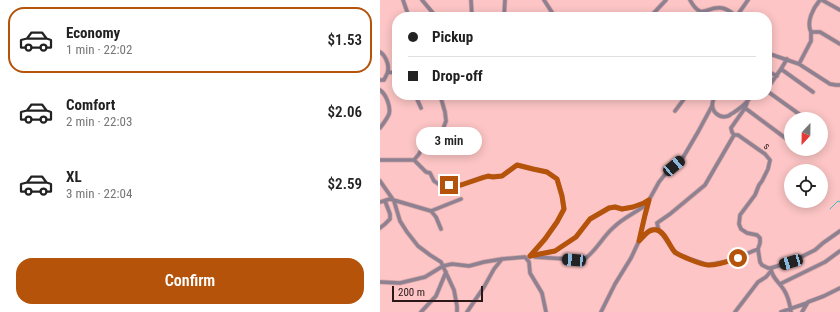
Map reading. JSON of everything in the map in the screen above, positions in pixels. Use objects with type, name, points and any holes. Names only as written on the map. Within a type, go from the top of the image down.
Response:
[{"type":"street","points":[[403,0],[407,12]]},
{"type":"street","points":[[422,0],[432,12]]},
{"type":"street","points":[[471,0],[472,12]]},
{"type":"street","points":[[504,12],[505,0]]},
{"type":"street","points":[[544,0],[552,12]]},
{"type":"street","points":[[655,12],[666,0]]},
{"type":"street","points":[[690,0],[694,8],[701,12]]},
{"type":"street","points":[[740,12],[748,0]]},
{"type":"street","points":[[799,64],[811,41],[811,32],[809,27],[812,13],[816,5],[821,0],[840,10]]},
{"type":"street","points":[[706,12],[713,9],[722,8],[730,12]]},
{"type":"street","points":[[811,32],[820,32],[840,44]]},
{"type":"street","points":[[380,52],[384,55],[388,68],[388,72],[384,80],[380,80]]},
{"type":"street","points":[[772,54],[799,64],[830,84],[836,86],[840,85]]},
{"type":"street","points":[[772,82],[787,59]]},
{"type":"street","points":[[781,69],[813,92]]},
{"type":"street","points":[[388,72],[392,73]]},
{"type":"street","points":[[772,74],[776,76]]},
{"type":"street","points":[[380,90],[386,97],[390,110],[380,128]]},
{"type":"street","points":[[772,94],[797,112]]},
{"type":"street","points":[[417,100],[421,108]]},
{"type":"street","points":[[414,160],[424,144],[439,133],[445,125],[445,112],[441,100]]},
{"type":"street","points":[[675,111],[683,100]]},
{"type":"street","points":[[600,312],[639,241],[649,200],[659,182],[667,172],[681,161],[712,106],[713,100]]},
{"type":"street","points":[[659,231],[657,223],[705,185],[734,135],[731,128],[749,100]]},
{"type":"street","points":[[712,106],[715,112],[720,116],[728,116],[747,103]]},
{"type":"street","points":[[745,108],[784,137]]},
{"type":"street","name":"s","points":[[734,135],[738,135],[765,154],[770,160],[768,170],[755,195],[740,215],[739,224],[741,229],[747,233],[757,235],[760,238],[758,249]]},
{"type":"street","points":[[380,160],[414,160],[426,172],[430,173],[434,181],[440,185],[461,185],[483,177],[502,176],[517,165],[547,172],[557,179],[564,209],[545,239],[530,256]]},
{"type":"street","points":[[380,180],[394,201],[400,220],[407,232],[418,246],[441,262],[454,290],[457,312]]},
{"type":"street","points":[[380,202],[390,199],[431,211],[436,217],[441,229]]},
{"type":"street","points":[[431,211],[461,199]]},
{"type":"street","points":[[380,282],[406,282],[425,276],[443,266],[452,264],[468,266],[484,262],[526,257],[555,251],[576,237],[590,219],[609,208],[615,207],[622,209],[633,207],[649,200]]},
{"type":"street","points":[[380,228],[390,219],[390,214],[385,201]]},
{"type":"street","points":[[530,256],[583,260],[588,257],[614,227],[643,207],[644,203]]},
{"type":"street","points":[[639,241],[650,230],[655,229],[663,235],[675,253],[708,265],[729,261],[758,249],[760,262],[762,265],[771,269],[774,278],[785,292],[791,310]]},
{"type":"street","points":[[735,312],[758,282],[766,277],[771,269],[791,262],[815,250],[823,242],[840,231]]},
{"type":"street","points":[[780,284],[825,262],[840,251]]},
{"type":"street","points":[[526,257],[529,262],[530,274],[542,293],[546,312]]},
{"type":"street","points":[[467,312],[502,259]]},
{"type":"street","points":[[421,312],[436,296],[446,272]]},
{"type":"street","points":[[781,312],[791,310],[840,288]]},
{"type":"street","points":[[802,312],[808,302]]},
{"type":"waterway","points":[[830,209],[838,201],[840,202]]},
{"type":"route","points":[[449,185],[461,185],[488,176],[502,176],[517,165],[547,172],[557,179],[564,209],[545,239],[530,256],[555,251],[576,237],[590,219],[609,208],[615,207],[622,209],[633,207],[649,200],[639,241],[650,230],[655,229],[663,235],[675,253],[690,259],[708,265],[738,258]]}]
